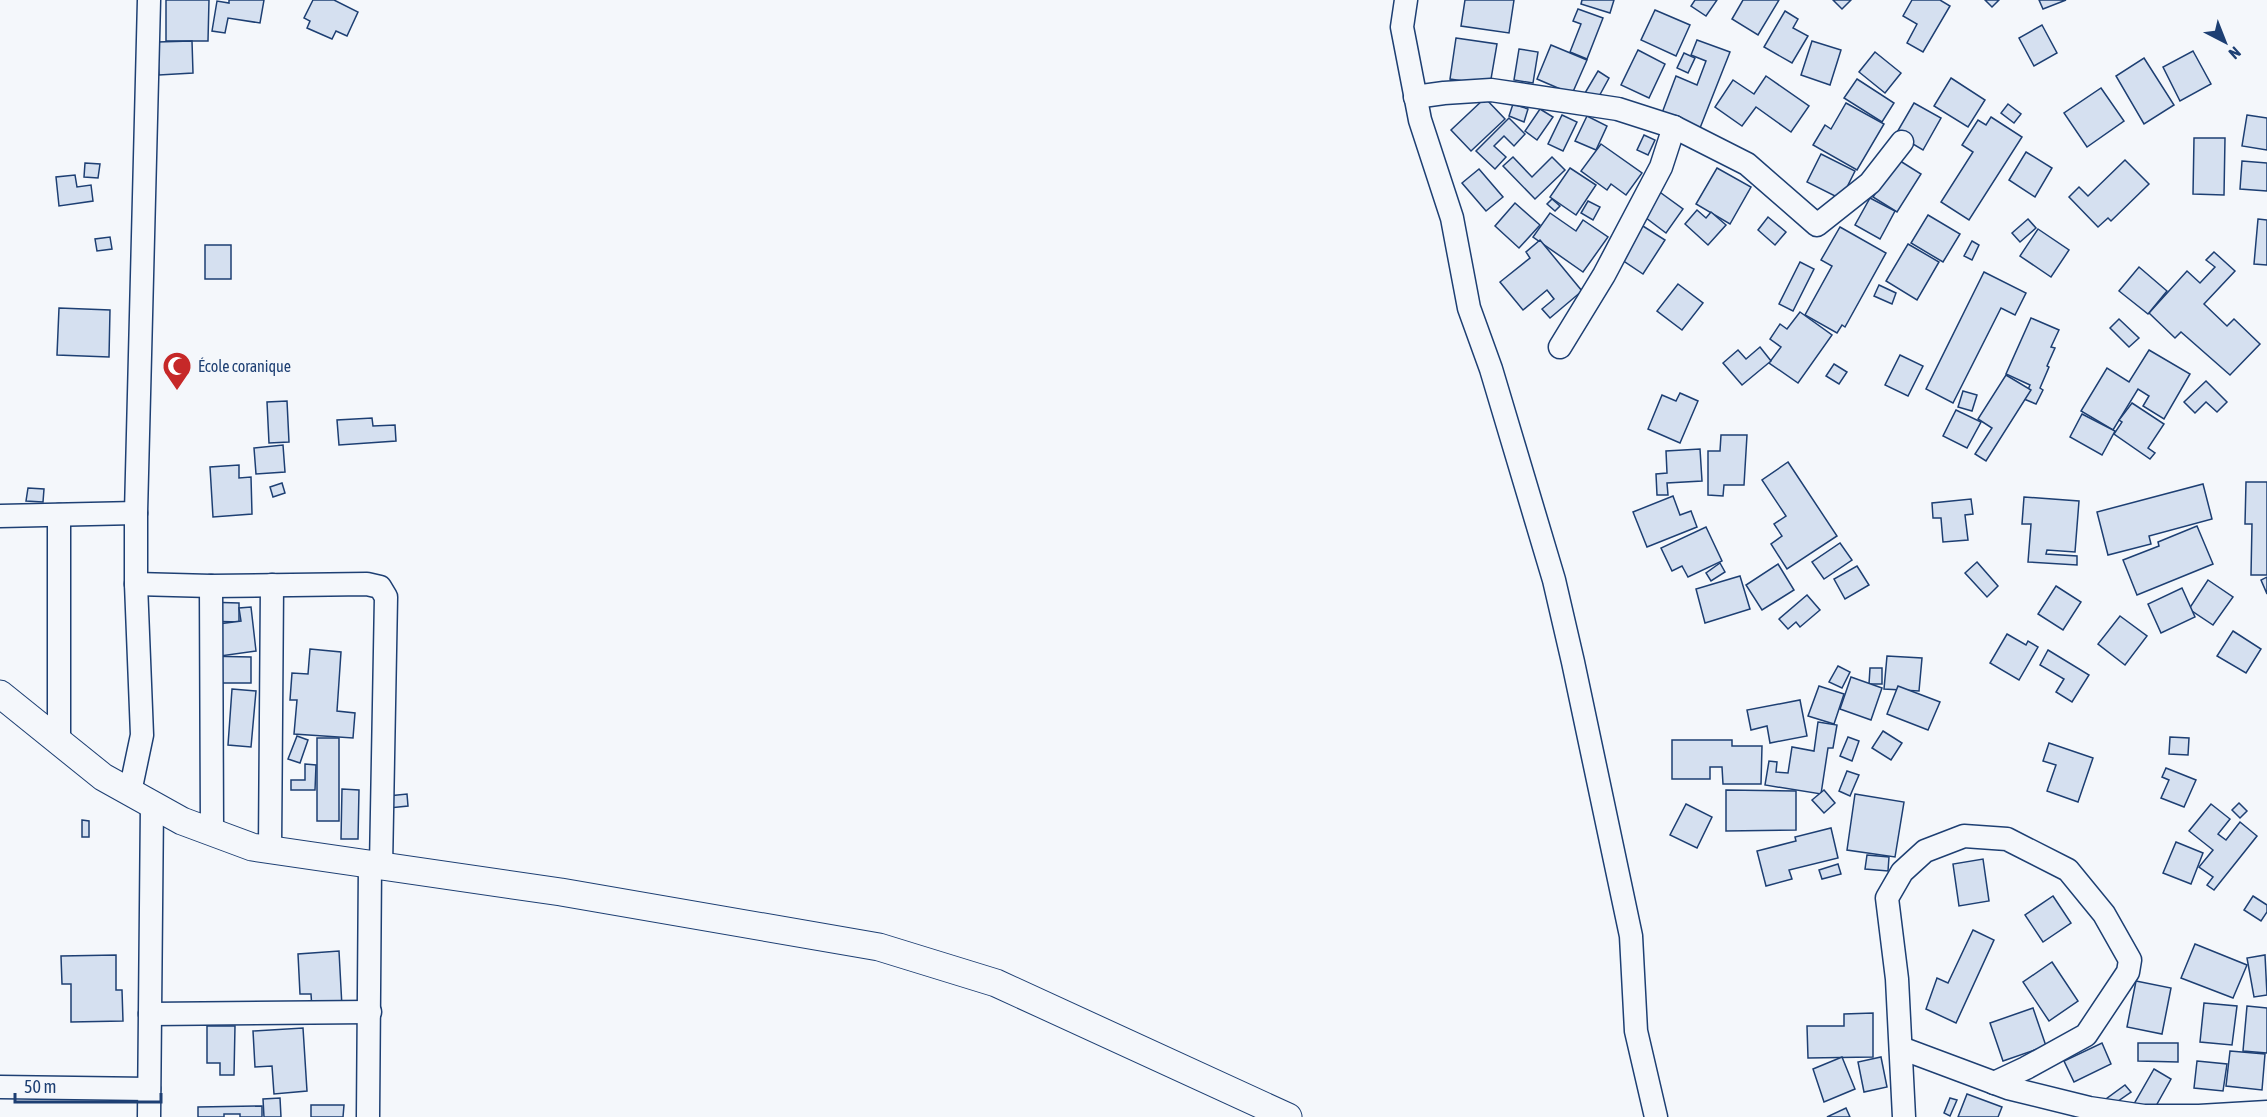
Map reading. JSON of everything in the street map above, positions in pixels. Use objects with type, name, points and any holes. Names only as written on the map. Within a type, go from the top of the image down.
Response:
[{"type":"main road","points":[[0,694],[103,777],[182,821],[252,847],[561,892],[879,947],[996,983],[1288,1117]]},
{"type":"street","points":[[149,0],[136,513],[136,584],[142,735],[141,798],[150,1014],[149,1117]]},
{"type":"street","points":[[1406,0],[1402,27],[1420,120],[1452,218],[1469,308],[1491,369],[1554,580],[1631,936],[1636,1031],[1656,1117]]},
{"type":"street","points":[[1415,97],[1491,90],[1618,109],[1674,127],[1747,164],[1817,225],[1870,183],[1902,142]]},
{"type":"street","points":[[1560,347],[1604,275],[1661,167],[1674,127]]},
{"type":"street","points":[[0,516],[136,513]]},
{"type":"street","points":[[59,515],[59,743]]},
{"type":"street","points":[[136,584],[211,586],[367,584],[380,587],[386,597],[368,1117]]},
{"type":"street","points":[[270,849],[272,585]]},
{"type":"street","points":[[211,586],[212,832]]},
{"type":"street","points":[[1904,1117],[1897,979],[1887,898],[1902,872],[1925,851],[1964,836],[2007,839],[2068,870],[2104,914],[2130,960],[2128,972],[2086,1035],[1994,1083]]},
{"type":"street","points":[[150,1014],[370,1012]]},
{"type":"street","points":[[1901,1048],[2008,1088],[2089,1108],[2144,1116],[2267,1112]]},
{"type":"street","points":[[0,1087],[149,1089]]},
{"type":"building","points":[[166,0],[209,0],[208,41],[166,41]]},
{"type":"building","points":[[229,0],[264,0],[260,23],[228,18],[225,33],[212,31],[217,1],[229,3]]},
{"type":"building","points":[[313,0],[334,0],[358,12],[347,36],[336,31],[332,39],[307,28],[310,21],[304,18]]},
{"type":"building","points":[[1465,0],[1514,0],[1509,33],[1461,26]]},
{"type":"building","points":[[1582,0],[1614,0],[1610,13],[1581,4]]},
{"type":"building","points":[[1695,0],[1717,0],[1706,16],[1691,6]]},
{"type":"building","points":[[1743,0],[1779,0],[1758,35],[1732,19]]},
{"type":"building","points":[[1833,0],[1851,0],[1842,9]]},
{"type":"building","points":[[1912,0],[1940,0],[1950,6],[1923,52],[1907,43],[1917,24],[1903,16]]},
{"type":"building","points":[[1985,0],[1999,0],[1992,7]]},
{"type":"building","points":[[2039,0],[2066,0],[2043,9]]},
{"type":"building","points":[[1578,9],[1603,18],[1587,59],[1570,52],[1581,24],[1573,21]]},
{"type":"building","points":[[1655,10],[1690,25],[1676,56],[1641,40]]},
{"type":"building","points":[[1785,11],[1798,19],[1793,28],[1808,36],[1792,63],[1764,47]]},
{"type":"building","points":[[2042,25],[2057,53],[2034,66],[2019,38]]},
{"type":"building","points":[[1456,38],[1497,44],[1490,85],[1450,79]]},
{"type":"building","points":[[1697,40],[1730,52],[1700,128],[1662,113],[1676,76],[1697,85],[1706,61],[1691,55]]},
{"type":"building","points":[[192,41],[193,73],[159,75],[157,42]]},
{"type":"building","points":[[1812,41],[1841,50],[1830,85],[1801,75]]},
{"type":"building","points":[[1551,45],[1587,60],[1572,94],[1537,79]]},
{"type":"building","points":[[1519,49],[1538,52],[1533,83],[1514,80]]},
{"type":"building","points":[[1638,50],[1665,64],[1649,98],[1621,85]]},
{"type":"building","points":[[2193,51],[2211,84],[2180,101],[2163,67]]},
{"type":"building","points":[[1875,52],[1901,73],[1885,93],[1859,72]]},
{"type":"building","points":[[1684,53],[1695,58],[1688,73],[1677,68]]},
{"type":"building","points":[[2144,58],[2174,105],[2144,124],[2116,76]]},
{"type":"building","points":[[1598,71],[1609,78],[1597,100],[1585,93]]},
{"type":"building","points":[[1766,76],[1809,106],[1791,132],[1756,107],[1742,126],[1715,107],[1733,80],[1754,94]]},
{"type":"building","points":[[1951,78],[1985,100],[1968,127],[1934,106]]},
{"type":"building","points":[[1857,79],[1894,103],[1882,122],[1844,98]]},
{"type":"building","points":[[2101,88],[2124,121],[2087,147],[2064,113]]},
{"type":"building","points":[[1485,98],[1505,119],[1471,151],[1451,130]]},
{"type":"building","points":[[1846,103],[1884,124],[1857,170],[1813,145],[1825,125],[1831,129]]},
{"type":"building","points":[[1914,103],[1941,118],[1923,150],[1896,134]]},
{"type":"building","points":[[1513,104],[1528,109],[1524,122],[1509,116]]},
{"type":"building","points":[[2008,104],[2021,114],[2014,123],[2001,113]]},
{"type":"building","points":[[1540,109],[1553,117],[1537,140],[1525,131]]},
{"type":"building","points":[[1562,115],[1577,122],[1563,151],[1548,144]]},
{"type":"building","points":[[2247,115],[2267,118],[2267,150],[2242,146]]},
{"type":"building","points":[[1587,116],[1607,126],[1596,150],[1575,141]]},
{"type":"building","points":[[1991,117],[2022,137],[1969,220],[1941,202],[1973,152],[1962,145],[1978,120],[1986,125]]},
{"type":"building","points":[[1509,118],[1525,134],[1514,146],[1504,136],[1494,146],[1506,157],[1495,169],[1476,151]]},
{"type":"building","points":[[1644,135],[1655,140],[1648,155],[1637,150]]},
{"type":"building","points":[[2194,138],[2225,138],[2224,195],[2193,194]]},
{"type":"building","points":[[1601,144],[1642,173],[1626,195],[1611,184],[1607,190],[1581,171]]},
{"type":"building","points":[[2026,152],[2052,168],[2035,197],[2009,180]]},
{"type":"building","points":[[1821,154],[1855,171],[1841,199],[1807,182]]},
{"type":"building","points":[[1513,157],[1532,177],[1552,157],[1565,170],[1535,199],[1503,166]]},
{"type":"building","points":[[1897,159],[1921,174],[1897,212],[1873,197]]},
{"type":"building","points":[[2125,160],[2149,184],[2111,221],[2108,218],[2098,227],[2069,197],[2079,187],[2088,196]]},
{"type":"building","points":[[2242,161],[2267,163],[2267,191],[2240,189]]},
{"type":"building","points":[[85,163],[100,164],[98,178],[84,177]]},
{"type":"building","points":[[1570,168],[1596,185],[1576,215],[1550,197]]},
{"type":"building","points":[[1717,168],[1751,187],[1730,224],[1696,204]]},
{"type":"building","points":[[1479,169],[1503,197],[1486,211],[1462,183]]},
{"type":"building","points":[[75,175],[77,187],[91,185],[93,201],[59,206],[56,177]]},
{"type":"building","points":[[1650,185],[1683,209],[1666,233],[1633,208]]},
{"type":"building","points":[[1870,198],[1895,211],[1880,239],[1855,225]]},
{"type":"building","points":[[1552,199],[1560,206],[1555,211],[1547,204]]},
{"type":"building","points":[[1588,201],[1600,207],[1593,220],[1581,213]]},
{"type":"building","points":[[1515,203],[1540,225],[1519,248],[1495,226]]},
{"type":"building","points":[[1697,210],[1706,218],[1711,212],[1726,225],[1708,245],[1685,224]]},
{"type":"building","points":[[1550,213],[1576,231],[1583,220],[1608,237],[1583,272],[1533,237]]},
{"type":"building","points":[[1928,215],[1960,234],[1943,262],[1911,243]]},
{"type":"building","points":[[1768,217],[1786,232],[1775,245],[1758,230]]},
{"type":"building","points":[[2028,219],[2036,228],[2020,242],[2012,233]]},
{"type":"building","points":[[2258,219],[2267,220],[2267,265],[2254,264]]},
{"type":"building","points":[[1635,221],[1665,240],[1643,274],[1613,254]]},
{"type":"building","points":[[1840,227],[1886,253],[1845,327],[1842,325],[1837,333],[1805,315],[1832,266],[1821,260]]},
{"type":"building","points":[[2038,229],[2069,250],[2051,277],[2020,256]]},
{"type":"building","points":[[110,237],[112,249],[97,251],[95,239]]},
{"type":"building","points":[[1540,240],[1582,291],[1550,318],[1542,309],[1554,299],[1547,290],[1523,310],[1500,282],[1530,258],[1526,252]]},
{"type":"building","points":[[1972,241],[1979,245],[1972,260],[1964,256]]},
{"type":"building","points":[[1908,244],[1939,262],[1917,300],[1886,281]]},
{"type":"building","points":[[205,245],[231,245],[231,279],[205,279]]},
{"type":"building","points":[[2214,252],[2235,271],[2204,304],[2227,326],[2234,319],[2260,344],[2230,375],[2181,332],[2175,338],[2149,313],[2187,271],[2200,283],[2215,267],[2206,260]]},
{"type":"building","points":[[1800,262],[1814,269],[1793,311],[1779,304]]},
{"type":"building","points":[[2139,267],[2167,291],[2148,314],[2119,291]]},
{"type":"building","points":[[1984,272],[2026,293],[2015,315],[2001,308],[1953,403],[1926,389]]},
{"type":"building","points":[[1678,284],[1703,303],[1682,330],[1657,311]]},
{"type":"building","points":[[1879,285],[1896,293],[1892,304],[1874,296]]},
{"type":"building","points":[[59,308],[110,310],[109,357],[57,355]]},
{"type":"building","points":[[1800,312],[1832,335],[1798,383],[1769,363],[1781,347],[1770,339],[1780,324],[1787,329]]},
{"type":"building","points":[[2031,318],[2059,330],[2051,347],[2055,348],[2040,388],[2043,390],[2036,404],[2024,399],[2030,385],[2006,374]]},
{"type":"building","points":[[2119,319],[2139,338],[2129,347],[2110,328]]},
{"type":"building","points":[[1760,347],[1771,361],[1742,385],[1723,363],[1738,350],[1746,359]]},
{"type":"building","points":[[2149,350],[2190,374],[2164,419],[2143,406],[2149,396],[2138,389],[2113,430],[2081,411],[2107,368],[2129,382]]},
{"type":"building","points":[[1900,355],[1923,366],[1908,396],[1885,385]]},
{"type":"building","points":[[1834,364],[1847,372],[1839,384],[1826,376]]},
{"type":"building","points":[[2006,375],[2031,390],[1986,461],[1975,454],[1992,428],[1978,419]]},
{"type":"building","points":[[2206,381],[2227,402],[2217,412],[2206,402],[2195,413],[2184,402]]},
{"type":"building","points":[[1963,391],[1977,395],[1972,411],[1958,407]]},
{"type":"building","points":[[1680,393],[1698,401],[1680,443],[1648,429],[1662,395],[1676,401]]},
{"type":"building","points":[[287,401],[289,442],[269,443],[267,402]]},
{"type":"building","points":[[2132,403],[2164,424],[2148,448],[2155,453],[2150,459],[2114,434],[2122,422],[2119,420]]},
{"type":"building","points":[[1956,410],[1981,422],[1967,448],[1943,436]]},
{"type":"building","points":[[2082,414],[2115,431],[2102,455],[2070,437]]},
{"type":"building","points":[[372,418],[373,426],[395,425],[396,441],[339,445],[337,420]]},
{"type":"building","points":[[1721,435],[1747,435],[1744,485],[1724,485],[1723,496],[1708,495],[1708,451],[1720,451]]},
{"type":"building","points":[[283,445],[285,472],[256,474],[254,448]]},
{"type":"building","points":[[1700,449],[1702,481],[1667,483],[1668,495],[1657,495],[1656,474],[1667,473],[1666,451]]},
{"type":"building","points":[[1788,462],[1837,536],[1787,569],[1771,544],[1782,536],[1774,524],[1786,516],[1762,480]]},
{"type":"building","points":[[239,465],[239,478],[251,477],[252,514],[213,517],[210,467]]},
{"type":"building","points":[[2246,482],[2267,482],[2267,575],[2251,575],[2252,524],[2245,524]]},
{"type":"building","points":[[282,483],[285,493],[273,497],[270,487]]},
{"type":"building","points":[[2203,484],[2212,519],[2149,536],[2151,544],[2108,555],[2097,512]]},
{"type":"building","points":[[28,488],[44,489],[43,502],[26,501]]},
{"type":"building","points":[[1673,496],[1680,515],[1691,511],[1697,527],[1647,547],[1633,512]]},
{"type":"building","points":[[2024,497],[2079,501],[2075,552],[2047,550],[2046,554],[2077,556],[2077,565],[2028,562],[2031,524],[2022,524]]},
{"type":"building","points":[[1971,499],[1973,514],[1965,515],[1968,540],[1943,542],[1941,518],[1933,518],[1932,503]]},
{"type":"building","points":[[2197,526],[2213,564],[2137,595],[2123,560],[2159,546],[2158,542]]},
{"type":"building","points":[[1706,527],[1722,561],[1688,577],[1682,566],[1672,571],[1661,548]]},
{"type":"building","points":[[1840,543],[1852,560],[1824,579],[1812,562]]},
{"type":"building","points":[[1977,562],[1998,586],[1987,597],[1965,573]]},
{"type":"building","points":[[1720,563],[1725,572],[1711,581],[1706,573]]},
{"type":"building","points":[[1778,564],[1794,590],[1762,610],[1746,585]]},
{"type":"building","points":[[1857,566],[1869,585],[1845,599],[1834,579]]},
{"type":"building","points":[[1740,576],[1750,609],[1705,623],[1696,589]]},
{"type":"building","points":[[2267,577],[2267,594],[2261,580]]},
{"type":"building","points":[[2208,580],[2233,597],[2213,625],[2189,609]]},
{"type":"building","points":[[2056,586],[2081,602],[2063,630],[2038,614]]},
{"type":"building","points":[[2182,588],[2195,617],[2161,633],[2148,604]]},
{"type":"building","points":[[1807,595],[1820,610],[1800,627],[1796,622],[1788,629],[1779,619]]},
{"type":"building","points":[[205,602],[239,603],[239,622],[205,621]]},
{"type":"building","points":[[251,607],[256,651],[206,658],[202,626],[241,621],[239,608]]},
{"type":"building","points":[[2120,616],[2147,636],[2125,665],[2098,644]]},
{"type":"building","points":[[2233,631],[2261,649],[2246,673],[2217,656]]},
{"type":"building","points":[[2007,634],[2026,645],[2028,641],[2038,647],[2019,680],[1990,663]]},
{"type":"building","points":[[310,649],[341,652],[337,711],[355,713],[353,738],[294,734],[297,700],[290,700],[292,673],[308,674]]},
{"type":"building","points":[[2048,650],[2089,675],[2072,702],[2056,692],[2064,679],[2040,665]]},
{"type":"building","points":[[203,656],[251,657],[251,683],[202,683]]},
{"type":"building","points":[[1887,656],[1922,658],[1919,691],[1884,689]]},
{"type":"building","points":[[1838,666],[1850,672],[1842,688],[1829,682]]},
{"type":"building","points":[[1870,668],[1882,668],[1882,684],[1869,684]]},
{"type":"building","points":[[1851,677],[1882,688],[1871,720],[1840,709]]},
{"type":"building","points":[[1819,686],[1844,694],[1834,724],[1808,716]]},
{"type":"building","points":[[1898,686],[1940,702],[1928,730],[1887,714]]},
{"type":"building","points":[[232,689],[256,691],[251,747],[228,745]]},
{"type":"building","points":[[1800,700],[1807,736],[1770,743],[1767,726],[1751,730],[1747,710]]},
{"type":"building","points":[[1818,722],[1837,725],[1833,748],[1828,748],[1821,794],[1765,785],[1769,761],[1777,762],[1776,772],[1788,773],[1792,747],[1814,751]]},
{"type":"building","points":[[1883,731],[1902,743],[1891,760],[1872,748]]},
{"type":"building","points":[[297,736],[308,740],[300,763],[288,759]]},
{"type":"building","points":[[1848,737],[1859,741],[1852,761],[1840,756]]},
{"type":"building","points":[[2170,737],[2189,738],[2188,755],[2169,754]]},
{"type":"building","points":[[317,738],[339,738],[339,821],[317,821]]},
{"type":"building","points":[[1672,740],[1732,740],[1732,746],[1762,746],[1761,784],[1723,784],[1722,767],[1710,767],[1710,779],[1672,779]]},
{"type":"building","points":[[2049,743],[2093,758],[2078,802],[2047,791],[2056,765],[2043,761]]},
{"type":"building","points":[[305,764],[316,765],[315,790],[291,790],[291,780],[305,780]]},
{"type":"building","points":[[2166,768],[2196,780],[2184,807],[2161,798],[2169,780],[2162,777]]},
{"type":"building","points":[[1847,771],[1859,775],[1850,796],[1839,791]]},
{"type":"building","points":[[342,789],[359,790],[358,839],[341,839]]},
{"type":"building","points":[[1726,790],[1796,791],[1796,830],[1726,831]]},
{"type":"building","points":[[1824,790],[1835,803],[1824,813],[1812,800]]},
{"type":"building","points":[[407,794],[408,806],[389,808],[388,796]]},
{"type":"building","points":[[1855,794],[1904,802],[1895,857],[1847,850]]},
{"type":"building","points":[[2239,803],[2247,811],[2240,818],[2232,810]]},
{"type":"building","points":[[1686,804],[1712,817],[1697,848],[1670,835]]},
{"type":"building","points":[[2211,804],[2230,819],[2218,834],[2226,840],[2240,822],[2257,836],[2214,890],[2207,885],[2213,877],[2199,867],[2213,850],[2189,831]]},
{"type":"building","points":[[82,820],[89,821],[89,837],[82,837]]},
{"type":"building","points":[[1831,828],[1838,858],[1789,870],[1792,879],[1766,886],[1757,851],[1796,841],[1795,837]]},
{"type":"building","points":[[2176,842],[2203,853],[2191,884],[2163,873]]},
{"type":"building","points":[[1867,855],[1889,857],[1888,871],[1865,869]]},
{"type":"building","points":[[1983,859],[1989,901],[1959,906],[1953,864]]},
{"type":"building","points":[[1838,864],[1841,874],[1822,879],[1819,870]]},
{"type":"building","points":[[2053,896],[2071,923],[2043,942],[2025,915]]},
{"type":"building","points":[[2253,896],[2267,905],[2267,912],[2261,921],[2244,910]]},
{"type":"building","points":[[1973,930],[1994,940],[1956,1023],[1926,1009],[1937,978],[1948,983]]},
{"type":"building","points":[[2195,944],[2247,965],[2233,998],[2181,978]]},
{"type":"building","points":[[339,951],[342,1007],[312,1009],[311,994],[300,994],[298,954]]},
{"type":"building","points":[[116,955],[116,990],[122,990],[123,1021],[71,1022],[71,984],[62,984],[61,956]]},
{"type":"building","points":[[2265,955],[2267,995],[2254,997],[2247,958]]},
{"type":"building","points":[[2052,962],[2078,1001],[2049,1021],[2023,982]]},
{"type":"building","points":[[2136,981],[2171,988],[2162,1034],[2127,1027]]},
{"type":"building","points":[[2204,1003],[2237,1006],[2232,1045],[2200,1042]]},
{"type":"building","points":[[2247,1006],[2267,1008],[2267,1053],[2243,1051]]},
{"type":"building","points":[[2033,1008],[2046,1046],[2003,1061],[1990,1023]]},
{"type":"building","points":[[1873,1013],[1873,1057],[1808,1058],[1807,1026],[1844,1026],[1844,1014]]},
{"type":"building","points":[[207,1026],[235,1026],[234,1075],[220,1075],[220,1063],[207,1063]]},
{"type":"building","points":[[303,1028],[307,1091],[274,1094],[272,1066],[255,1067],[253,1031]]},
{"type":"building","points":[[2102,1043],[2111,1064],[2074,1082],[2064,1061]]},
{"type":"building","points":[[2138,1043],[2178,1043],[2178,1062],[2138,1061]]},
{"type":"building","points":[[2230,1051],[2265,1054],[2262,1090],[2226,1086]]},
{"type":"building","points":[[1842,1057],[1855,1089],[1824,1102],[1813,1069]]},
{"type":"building","points":[[1881,1057],[1887,1087],[1864,1092],[1858,1062]]},
{"type":"building","points":[[2197,1061],[2227,1064],[2223,1091],[2194,1088]]},
{"type":"building","points":[[2154,1069],[2171,1079],[2152,1113],[2134,1104]]},
{"type":"building","points":[[2125,1085],[2131,1092],[2111,1106],[2106,1099]]},
{"type":"building","points":[[1967,1094],[2002,1107],[1998,1117],[1958,1117]]},
{"type":"building","points":[[280,1098],[281,1117],[264,1117],[263,1099]]},
{"type":"building","points":[[1950,1098],[1957,1100],[1950,1116],[1944,1113]]},
{"type":"building","points":[[311,1105],[344,1105],[343,1117],[311,1117]]},
{"type":"building","points":[[262,1106],[262,1117],[224,1114],[224,1117],[198,1117],[198,1107]]},
{"type":"building","points":[[1846,1108],[1850,1117],[1827,1117]]},
{"type":"place","name":"École coranique","points":[[177,392]]}]
